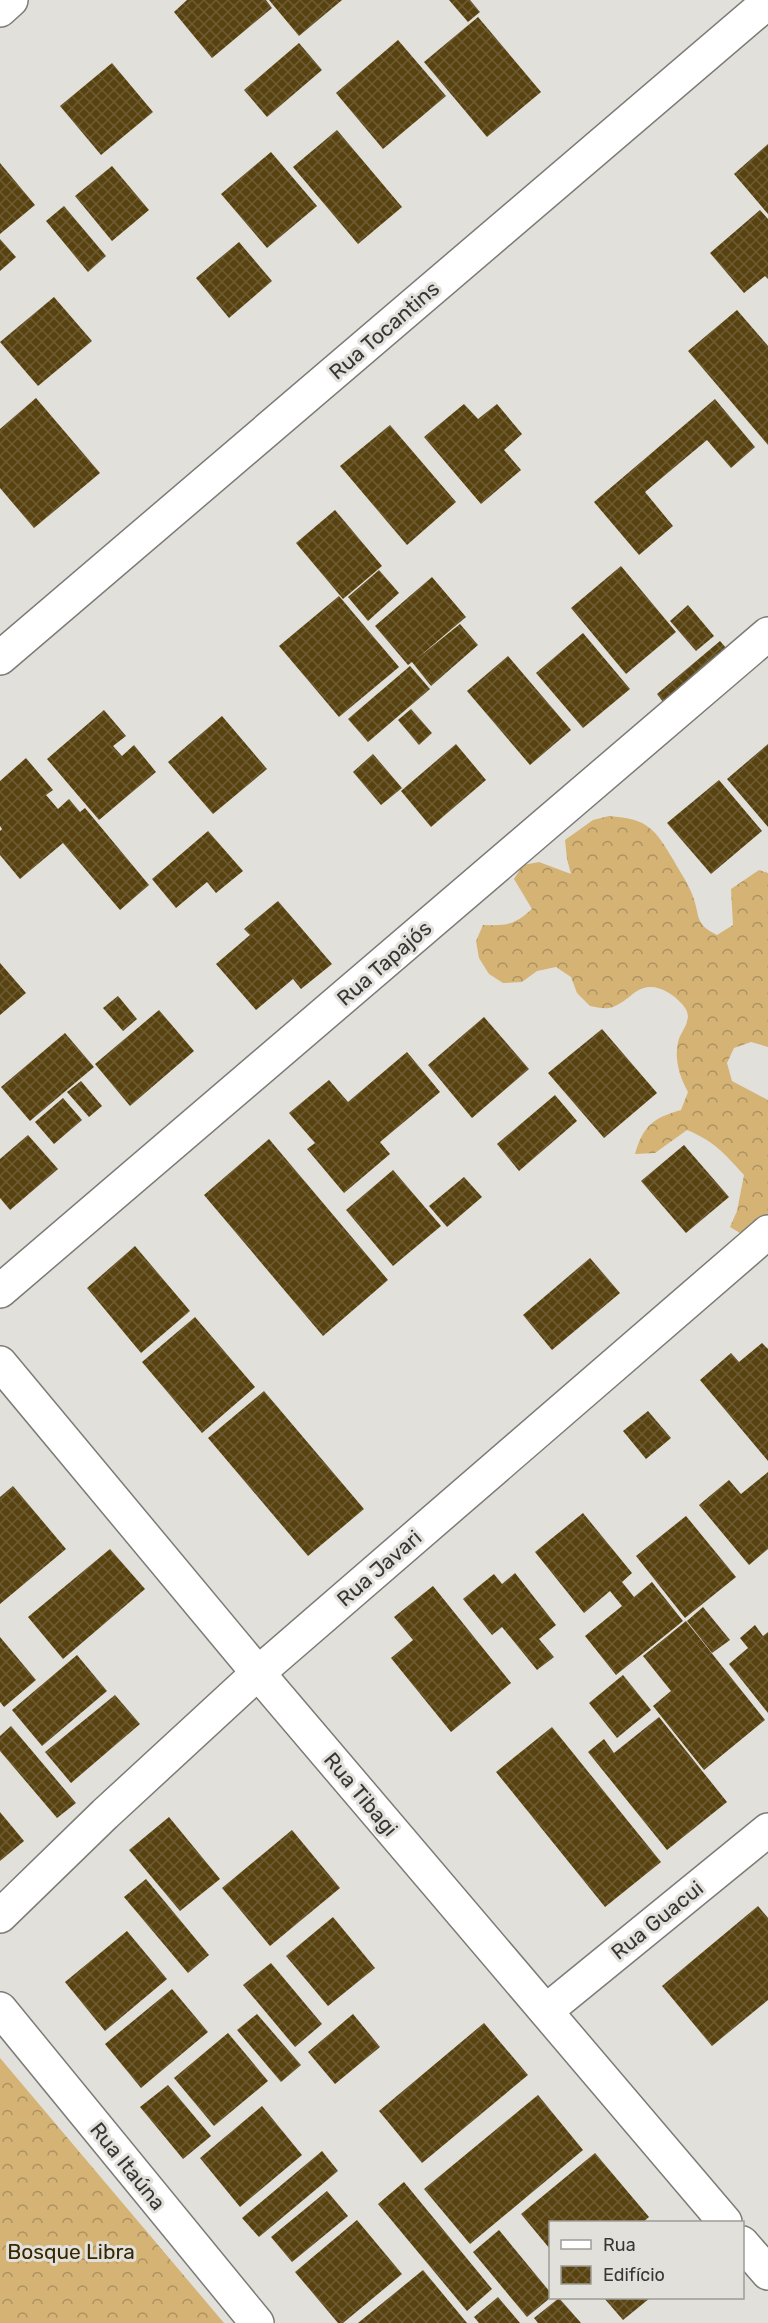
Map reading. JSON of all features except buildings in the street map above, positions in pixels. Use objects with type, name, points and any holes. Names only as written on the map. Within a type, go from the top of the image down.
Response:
[{"type":"street","points":[[0,10],[11,0]]},
{"type":"street","name":"Rua Tocantins","points":[[0,658],[768,2]]},
{"type":"street","name":"Rua Tapajós","points":[[0,1291],[768,634]]},
{"type":"street","name":"Rua Javari","points":[[0,1916],[105,1814],[258,1673],[768,1232]]},
{"type":"street","name":"Rua Tibagi","points":[[0,1363],[258,1673],[723,2221]]},
{"type":"street","name":"Rua Guacui","points":[[546,2011],[768,1830]]},
{"type":"street","name":"Rua Itaúna","points":[[0,2009],[257,2323]]},
{"type":"street","points":[[744,2245],[768,2273]]},
{"type":"green space","points":[[609,816],[642,823],[656,833],[688,886],[701,923],[717,935],[733,925],[731,889],[759,870],[768,873],[768,1047],[751,1042],[734,1048],[727,1063],[732,1081],[768,1100],[768,1221],[745,1236],[730,1227],[737,1211],[744,1175],[725,1154],[712,1144],[687,1130],[655,1153],[635,1154],[650,1124],[663,1116],[681,1110],[688,1092],[677,1062],[678,1042],[688,1019],[686,1009],[682,1004],[667,992],[649,987],[637,991],[613,1007],[590,1006],[577,993],[571,977],[556,967],[537,971],[522,982],[503,983],[489,974],[479,958],[476,941],[483,925],[510,923],[532,909],[514,879],[523,865],[539,862],[571,874],[565,840],[593,820]]},
{"type":"green space","name":"Bosque Libra","points":[[0,2058],[224,2323],[0,2323]]}]
